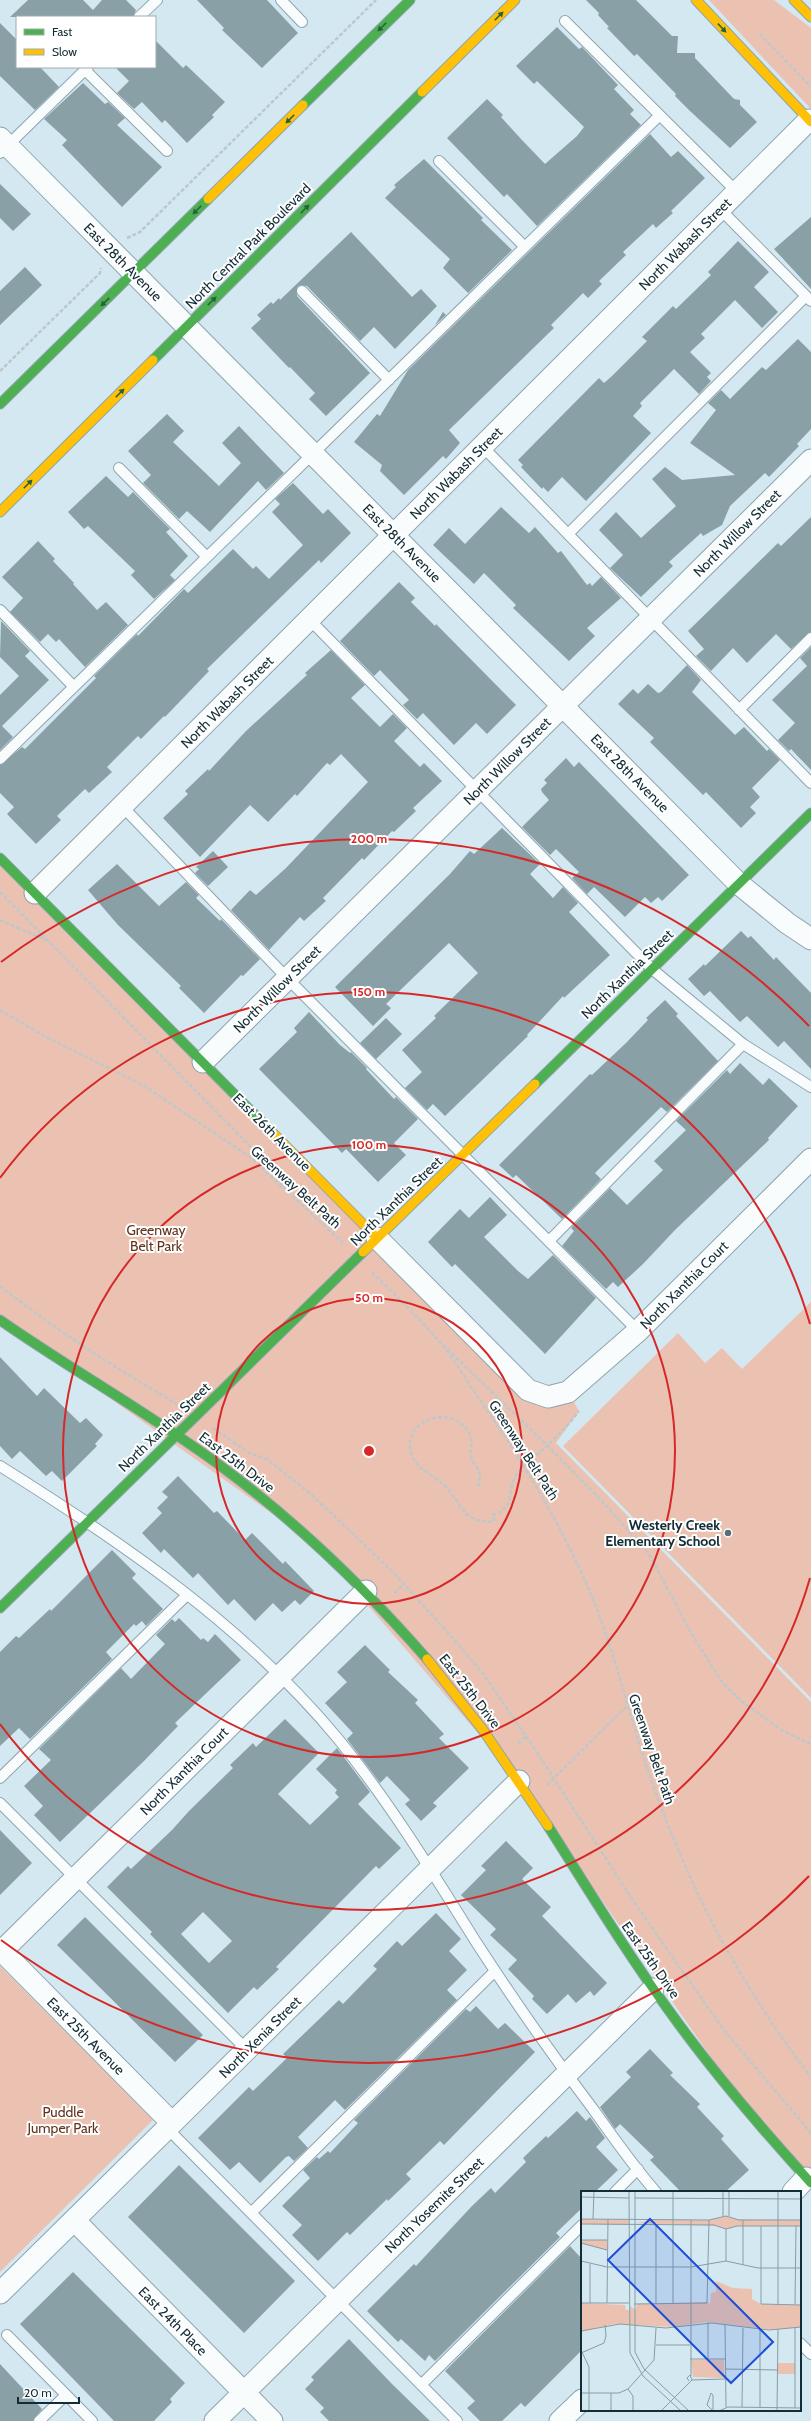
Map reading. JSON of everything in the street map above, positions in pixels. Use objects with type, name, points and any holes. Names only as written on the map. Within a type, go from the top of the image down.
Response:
[{"type":"street","points":[[0,404],[410,0]]},
{"type":"street","name":"North Central Park Boulevard","points":[[0,512],[515,0]]},
{"type":"street","points":[[696,0],[810,121]]},
{"type":"street","points":[[794,0],[811,17]]},
{"type":"street","name":"North Wabash Street","points":[[35,893],[482,446],[810,121]]},
{"type":"street","name":"East 28th Avenue","points":[[3,146],[187,326],[739,884],[787,924],[811,939]]},
{"type":"street","name":"North Willow Street","points":[[203,1062],[811,460]]},
{"type":"street","name":"North Xanthia Street","points":[[0,1608],[811,813]]},
{"type":"street","name":"East 26th Avenue","points":[[0,858],[528,1390],[558,1395]]},
{"type":"street","name":"North Xanthia Court","points":[[558,1395],[638,1330],[811,1158]]},
{"type":"street","name":"East 25th Drive","points":[[0,1320],[46,1353],[177,1435],[222,1467],[272,1507],[366,1592],[457,1695],[519,1781],[586,1890],[653,1989],[803,2184]]},
{"type":"street","name":"North Xanthia Court","points":[[1,1950],[366,1592]]},
{"type":"street","name":"North Xenia Street","points":[[0,2293],[519,1781]]},
{"type":"street","name":"East 25th Avenue","points":[[1,1950],[170,2126]]},
{"type":"street","name":"North Yosemite Street","points":[[215,2421],[653,1989]]},
{"type":"street","name":"East 24th Place","points":[[74,2220],[272,2421]]},
{"type":"street","points":[[560,2421],[581,2401]]},
{"type":"lane","points":[[140,16],[157,0]]},
{"type":"lane","points":[[281,0],[302,22]]},
{"type":"lane","points":[[565,21],[737,192]]},
{"type":"lane","points":[[3,146],[87,68],[167,151]]},
{"type":"lane","points":[[0,759],[659,116]]},
{"type":"lane","points":[[439,161],[525,247]]},
{"type":"lane","points":[[568,534],[809,299],[720,209]]},
{"type":"lane","points":[[302,291],[389,380]]},
{"type":"lane","points":[[482,446],[811,783]]},
{"type":"lane","points":[[119,468],[207,557]]},
{"type":"lane","points":[[0,610],[74,687]]},
{"type":"lane","points":[[309,619],[652,969],[743,1044],[811,1087]]},
{"type":"lane","points":[[739,710],[811,638]]},
{"type":"lane","points":[[122,806],[287,978],[638,1330]]},
{"type":"lane","points":[[549,1241],[743,1044]]},
{"type":"lane","points":[[0,1466],[88,1522],[187,1595],[261,1656],[281,1676],[338,1740],[368,1779],[430,1869],[495,1971],[567,2075],[655,2191]]},
{"type":"lane","points":[[0,1778],[187,1595]]},
{"type":"lane","points":[[0,1803],[247,2050]]},
{"type":"lane","points":[[251,2213],[495,1971]]},
{"type":"lane","points":[[170,2126],[251,2213],[457,2421]]},
{"type":"lane","points":[[616,2191],[638,2169]]},
{"type":"lane","points":[[421,2385],[581,2226]]},
{"type":"lane","points":[[7,2335],[92,2421]]},
{"type":"lane","points":[[801,2344],[811,2354]]},
{"type":"lane","points":[[39,2421],[66,2394]]},
{"type":"path","points":[[123,240],[140,232],[376,0]]},
{"type":"path","points":[[759,33],[811,87]]},
{"type":"path","points":[[0,371],[100,273],[102,266]]},
{"type":"path","points":[[0,892],[252,1148],[294,1198]]},
{"type":"path","points":[[0,920],[48,941]]},
{"type":"path","name":"Greenway Belt Path","points":[[0,1010],[44,1036],[143,1085],[250,1157],[358,1257],[438,1340],[525,1465],[558,1524],[588,1586],[607,1640],[626,1707],[671,1834],[693,1886],[751,1993],[811,2077]]},
{"type":"path","points":[[0,1286],[41,1318],[117,1369],[179,1406]]},
{"type":"path","points":[[438,1340],[547,1445],[600,1499],[649,1554],[690,1631],[722,1682],[741,1701],[783,1731],[811,1744]]},
{"type":"path","points":[[478,1487],[478,1469],[470,1456],[471,1438],[463,1425],[456,1419],[438,1416],[421,1423],[410,1440],[412,1457],[418,1465],[444,1485],[465,1514],[475,1520],[493,1522],[493,1515],[509,1504],[513,1481],[525,1465],[547,1445],[579,1411],[558,1395]]},
{"type":"path","points":[[391,1596],[404,1583]]},
{"type":"path","points":[[542,1789],[626,1707]]},
{"type":"path","points":[[515,1747],[526,1736]]},
{"type":"green space","points":[[709,0],[774,0],[811,28],[811,109]]},
{"type":"green space","name":"Greenway Belt Park","points":[[0,858],[528,1390],[568,1392],[579,1411],[556,1443],[811,1702],[811,2183],[749,2112],[519,1781],[316,1545],[0,1320]]},
{"type":"green space","name":"Westerly Creek Elementary School","points":[[811,1302],[811,1698],[563,1446],[678,1333],[705,1363],[722,1348],[742,1369]]},
{"type":"green space","name":"Puddle Jumper Park","points":[[0,1966],[153,2120],[0,2272]]},
{"type":"building","points":[[28,0],[83,0],[93,10],[102,0],[126,0],[136,10],[133,16],[10,17]]},
{"type":"building","points":[[197,0],[267,0],[298,33],[262,68],[222,30],[224,28]]},
{"type":"building","points":[[586,0],[636,0],[672,36],[678,36],[677,53],[695,53],[695,58],[734,99],[740,100],[740,105],[757,122],[730,148],[675,96],[676,94],[637,54],[634,56],[607,28],[609,27],[598,15],[599,13]]},
{"type":"building","points":[[0,23],[16,39],[16,68],[41,68],[59,87],[35,110],[0,76]]},
{"type":"building","points":[[557,27],[579,49],[582,47],[618,85],[614,89],[634,110],[630,114],[641,125],[537,226],[507,194],[504,197],[447,138],[487,99],[503,115],[501,117],[545,164],[577,136],[584,127],[537,81],[534,84],[516,66]]},
{"type":"building","points":[[156,41],[183,68],[186,65],[225,102],[212,115],[214,117],[187,143],[165,120],[162,123],[142,102],[134,109],[117,93],[129,81],[116,68],[156,68]]},
{"type":"building","points":[[83,83],[105,104],[108,102],[125,118],[117,125],[162,167],[122,207],[62,145],[67,140],[44,119]]},
{"type":"building","points":[[650,134],[671,157],[678,151],[705,178],[671,211],[673,213],[656,228],[653,224],[623,252],[626,255],[599,281],[602,284],[588,298],[583,293],[551,325],[554,328],[449,430],[460,443],[446,459],[443,456],[404,495],[380,471],[382,465],[354,442],[377,414],[380,416],[408,370]]},
{"type":"building","points":[[424,159],[483,218],[481,220],[512,250],[468,293],[443,268],[450,259],[385,198],[396,187],[394,185]]},
{"type":"building","points":[[0,184],[31,214],[13,231],[0,218]]},
{"type":"building","points":[[811,217],[811,289],[774,249]]},
{"type":"building","points":[[351,232],[412,297],[421,289],[437,306],[395,349],[374,327],[360,341],[307,286],[301,285],[297,287],[297,296],[370,373],[326,416],[309,399],[315,393],[251,328],[261,319],[257,315],[271,302],[273,304],[279,298],[280,300]]},
{"type":"building","points":[[738,241],[769,272],[754,287],[778,312],[762,328],[735,300],[701,334],[705,338],[690,352],[711,373],[707,377],[711,381],[699,394],[674,369],[640,403],[642,406],[633,416],[651,433],[586,501],[562,477],[548,492],[543,487],[542,489],[521,467],[523,465],[518,460],[599,378],[604,383],[612,376],[647,341],[642,337],[673,306],[676,309],[711,275],[708,272]]},
{"type":"building","points":[[25,267],[42,285],[0,325],[0,291]]},
{"type":"building","points":[[443,312],[446,315],[435,325]]},
{"type":"building","points":[[798,339],[811,352],[811,429],[797,444],[799,446],[769,477],[765,473],[730,506],[722,525],[703,536],[701,533],[669,562],[673,566],[641,597],[610,568],[623,555],[599,530],[616,512],[641,538],[676,506],[652,479],[665,467],[682,480],[735,475],[690,443],[716,410],[708,403],[721,390],[730,399],[762,367],[766,370]]},
{"type":"building","points":[[167,414],[184,431],[173,442],[219,486],[241,463],[222,443],[239,426],[284,473],[266,490],[258,481],[210,532],[187,511],[179,519],[143,483],[151,475],[128,451]]},
{"type":"building","points":[[106,476],[128,497],[133,492],[170,529],[166,532],[188,556],[170,575],[175,580],[154,599],[131,575],[135,571],[88,526],[84,529],[68,512]]},
{"type":"building","points":[[293,483],[323,514],[328,509],[351,533],[321,563],[319,560],[207,669],[209,671],[165,717],[164,716],[141,739],[138,736],[107,767],[112,772],[89,793],[85,789],[57,816],[61,820],[36,844],[7,814],[14,807],[0,793],[0,765],[22,747],[25,749],[96,678],[94,676],[137,634],[138,636],[184,589],[188,593],[233,549],[253,569],[256,566],[269,579],[303,545],[272,512],[280,504],[275,499]]},
{"type":"building","points":[[501,507],[529,533],[535,527],[558,553],[561,551],[587,585],[590,583],[592,586],[601,577],[621,598],[587,628],[595,636],[569,661],[513,608],[516,605],[484,573],[474,584],[433,545],[449,528],[465,544]]},
{"type":"building","points":[[811,517],[811,632],[791,649],[776,634],[747,663],[733,648],[711,671],[696,656],[704,649],[688,631],[778,543],[781,546]]},
{"type":"building","points":[[38,541],[55,559],[53,561],[97,610],[106,602],[128,625],[85,667],[59,639],[56,642],[48,634],[40,642],[10,612],[23,598],[2,577]]},
{"type":"building","points":[[399,582],[415,598],[411,602],[435,626],[436,624],[516,705],[487,734],[476,723],[454,745],[423,713],[417,719],[403,705],[409,700],[380,670],[374,676],[340,641]]},
{"type":"building","points":[[1,621],[30,651],[25,656],[49,680],[2,726],[13,737],[0,750],[0,695],[19,676],[0,657]]},
{"type":"building","points":[[811,647],[811,770],[791,749],[789,751],[778,740],[795,723],[772,700],[807,666],[800,658]]},
{"type":"building","points":[[331,650],[365,685],[351,698],[380,727],[393,714],[407,728],[394,741],[420,767],[424,763],[442,781],[413,808],[416,811],[394,832],[392,831],[364,860],[362,858],[323,898],[326,901],[304,921],[300,917],[269,950],[231,910],[250,890],[256,895],[286,868],[368,782],[341,754],[330,765],[327,763],[297,796],[295,794],[268,822],[250,805],[200,857],[163,818],[188,794],[185,791],[208,769],[209,771],[246,731],[307,675],[305,673]]},
{"type":"building","points":[[687,665],[701,680],[692,692],[735,735],[744,727],[767,751],[769,749],[780,760],[752,788],[760,797],[750,807],[756,813],[741,828],[706,792],[703,795],[650,742],[654,738],[618,704],[633,689],[638,694],[648,684],[658,693],[661,692]]},
{"type":"building","points":[[566,758],[574,767],[579,762],[689,875],[662,901],[658,897],[651,903],[645,897],[625,917],[594,887],[587,894],[572,878],[579,872],[556,849],[550,855],[522,827],[549,800],[541,789],[547,783],[544,780]]},
{"type":"building","points":[[502,828],[540,864],[530,874],[553,898],[563,887],[578,903],[569,912],[610,955],[564,998],[563,996],[527,1035],[528,1036],[445,1116],[433,1104],[427,1110],[405,1088],[422,1072],[402,1050],[436,1018],[434,1016],[478,973],[449,943],[386,1004],[391,1008],[373,1026],[335,987],[450,874],[470,851],[474,854]]},
{"type":"building","points":[[213,851],[228,867],[208,886],[195,873],[199,869],[196,867]]},
{"type":"building","points":[[117,864],[159,906],[186,882],[199,895],[196,898],[220,921],[221,919],[260,959],[243,976],[241,975],[204,1013],[179,988],[181,986],[118,925],[88,890]]},
{"type":"building","points":[[741,931],[748,938],[751,936],[774,960],[776,957],[811,993],[811,1069],[784,1041],[778,1047],[747,1016],[740,1022],[710,991],[704,996],[688,979],[704,964],[705,966]]},
{"type":"building","points":[[665,1000],[678,1014],[676,1016],[718,1061],[667,1112],[661,1107],[595,1173],[601,1179],[562,1219],[516,1175],[513,1178],[499,1165],[590,1074],[592,1075],[626,1043],[648,1020],[646,1018]]},
{"type":"building","points":[[309,1012],[340,1045],[350,1053],[351,1052],[367,1068],[366,1069],[394,1099],[396,1097],[418,1119],[394,1143],[406,1155],[378,1182],[346,1149],[342,1153],[259,1069],[297,1032],[294,1028]]},
{"type":"building","points":[[386,1018],[402,1034],[376,1059],[360,1043]]},
{"type":"building","points":[[740,1063],[763,1085],[769,1078],[798,1106],[768,1138],[769,1140],[675,1230],[643,1264],[618,1287],[613,1282],[606,1289],[562,1246],[574,1231],[571,1228],[610,1188],[627,1205],[663,1170],[654,1161],[686,1130],[676,1121],[727,1070],[730,1074]]},
{"type":"building","points":[[490,1197],[507,1215],[484,1237],[518,1271],[528,1279],[553,1255],[596,1298],[545,1354],[455,1264],[452,1267],[428,1242],[460,1209],[469,1218]]},
{"type":"building","points":[[0,1357],[37,1396],[44,1388],[80,1423],[86,1418],[103,1435],[95,1444],[97,1446],[62,1481],[52,1471],[46,1476],[20,1451],[12,1459],[0,1446]]},
{"type":"building","points":[[178,1476],[214,1513],[217,1511],[245,1540],[252,1533],[283,1564],[285,1561],[314,1591],[300,1605],[295,1600],[282,1612],[273,1603],[255,1621],[234,1599],[228,1605],[198,1573],[193,1578],[164,1549],[161,1553],[142,1533],[162,1513],[157,1508],[168,1497],[162,1492]]},
{"type":"building","points":[[112,1550],[136,1574],[132,1578],[163,1609],[146,1626],[142,1621],[136,1626],[134,1624],[106,1652],[112,1659],[30,1739],[19,1728],[0,1746],[0,1652],[16,1636],[19,1638],[50,1609],[51,1611]]},
{"type":"building","points":[[179,1618],[201,1640],[203,1638],[208,1642],[215,1634],[241,1660],[175,1723],[178,1726],[143,1762],[60,1842],[34,1815],[43,1806],[24,1786],[51,1760],[39,1749],[121,1668],[131,1679],[165,1644],[156,1635],[172,1619],[175,1622]]},
{"type":"building","points":[[365,1645],[390,1670],[388,1672],[418,1700],[415,1703],[444,1734],[439,1738],[469,1768],[433,1803],[437,1806],[421,1821],[405,1804],[410,1800],[387,1776],[380,1783],[347,1739],[353,1733],[325,1703],[347,1682],[337,1672]]},
{"type":"building","points":[[285,1719],[319,1753],[278,1794],[310,1825],[339,1797],[335,1793],[337,1790],[316,1769],[337,1748],[370,1792],[358,1804],[401,1848],[379,1869],[376,1866],[276,1967],[279,1969],[257,1990],[254,1987],[228,2013],[150,1934],[152,1932],[107,1887],[128,1866],[131,1869],[172,1830],[189,1811],[233,1768],[230,1765],[253,1743],[256,1747]],"holes":[[[203,1912],[232,1941],[209,1963],[181,1934]]]},
{"type":"building","points":[[0,1830],[32,1863],[0,1895]]},
{"type":"building","points":[[506,1841],[533,1868],[522,1879],[551,1907],[542,1916],[607,1983],[594,1996],[590,1991],[576,2003],[568,1994],[547,2014],[532,1999],[534,1996],[508,1969],[517,1960],[490,1935],[496,1929],[461,1895],[486,1870],[481,1866]]},
{"type":"building","points":[[436,1913],[461,1939],[449,1951],[467,1970],[447,1990],[457,2000],[345,2110],[335,2100],[298,2137],[308,2148],[294,2161],[289,2156],[286,2157],[260,2183],[239,2162],[230,2170],[198,2138],[249,2087],[253,2091],[287,2058],[283,2054],[339,2000],[343,2004],[377,1969],[373,1966],[397,1941],[402,1946]]},
{"type":"building","points":[[85,1917],[203,2035],[175,2062],[57,1945]]},
{"type":"building","points":[[476,2006],[498,2029],[505,2023],[535,2052],[444,2145],[440,2141],[406,2174],[411,2179],[388,2201],[387,2199],[350,2235],[347,2232],[318,2261],[292,2235],[302,2225],[282,2206],[310,2178],[303,2170],[317,2157],[319,2159],[328,2151],[330,2153],[358,2123],[354,2120],[466,2009],[470,2012]]},
{"type":"building","points":[[650,2049],[673,2073],[670,2075],[700,2104],[697,2107],[724,2136],[721,2139],[749,2170],[726,2191],[680,2191],[650,2160],[654,2157],[620,2124],[615,2129],[600,2107],[631,2077],[626,2072]]},
{"type":"building","points":[[577,2111],[586,2121],[590,2117],[605,2138],[596,2147],[618,2170],[596,2191],[581,2191],[581,2209],[556,2233],[560,2237],[435,2361],[429,2355],[425,2361],[401,2339],[398,2342],[367,2311],[414,2264],[416,2266],[472,2206],[491,2188],[495,2193],[526,2162],[523,2158],[546,2136],[548,2138]]},
{"type":"building","points":[[179,2165],[295,2281],[244,2333],[128,2217]]},
{"type":"building","points":[[570,2246],[581,2258],[581,2351],[525,2407],[521,2403],[502,2421],[480,2421],[467,2408],[475,2401],[445,2371]]},
{"type":"building","points":[[73,2272],[185,2383],[170,2399],[172,2402],[154,2421],[114,2421],[20,2324]]},
{"type":"building","points":[[349,2339],[430,2421],[329,2421],[320,2412],[324,2408],[305,2389],[314,2380],[311,2377]]},
{"type":"building","points":[[0,2364],[42,2409],[33,2421],[0,2421]]},
{"type":"traffic: fast","points":[[303,105],[410,0]]},
{"type":"traffic: fast","points":[[153,360],[422,92]]},
{"type":"traffic: fast","points":[[0,404],[208,199]]},
{"type":"traffic: fast","points":[[535,1084],[811,813]]},
{"type":"traffic: fast","points":[[0,858],[260,1120]]},
{"type":"traffic: fast","points":[[0,1608],[363,1252]]},
{"type":"traffic: fast","points":[[0,1320],[168,1429],[250,1488],[330,1557],[380,1607],[427,1659]]},
{"type":"traffic: fast","points":[[548,1826],[623,1943],[686,2034],[774,2142],[811,2183]]},
{"type":"traffic: slow","points":[[422,92],[515,0]]},
{"type":"traffic: slow","points":[[696,0],[811,122]]},
{"type":"traffic: slow","points":[[794,0],[811,17]]},
{"type":"traffic: slow","points":[[208,199],[303,105]]},
{"type":"traffic: slow","points":[[0,512],[153,360]]},
{"type":"traffic: slow","points":[[363,1252],[535,1084]]},
{"type":"traffic: slow","points":[[260,1120],[377,1238]]},
{"type":"traffic: slow","points":[[427,1659],[483,1730],[548,1826]]},
{"type":"place","name":"Westerly Creek Elementary School","points":[[728,1533]]}]
